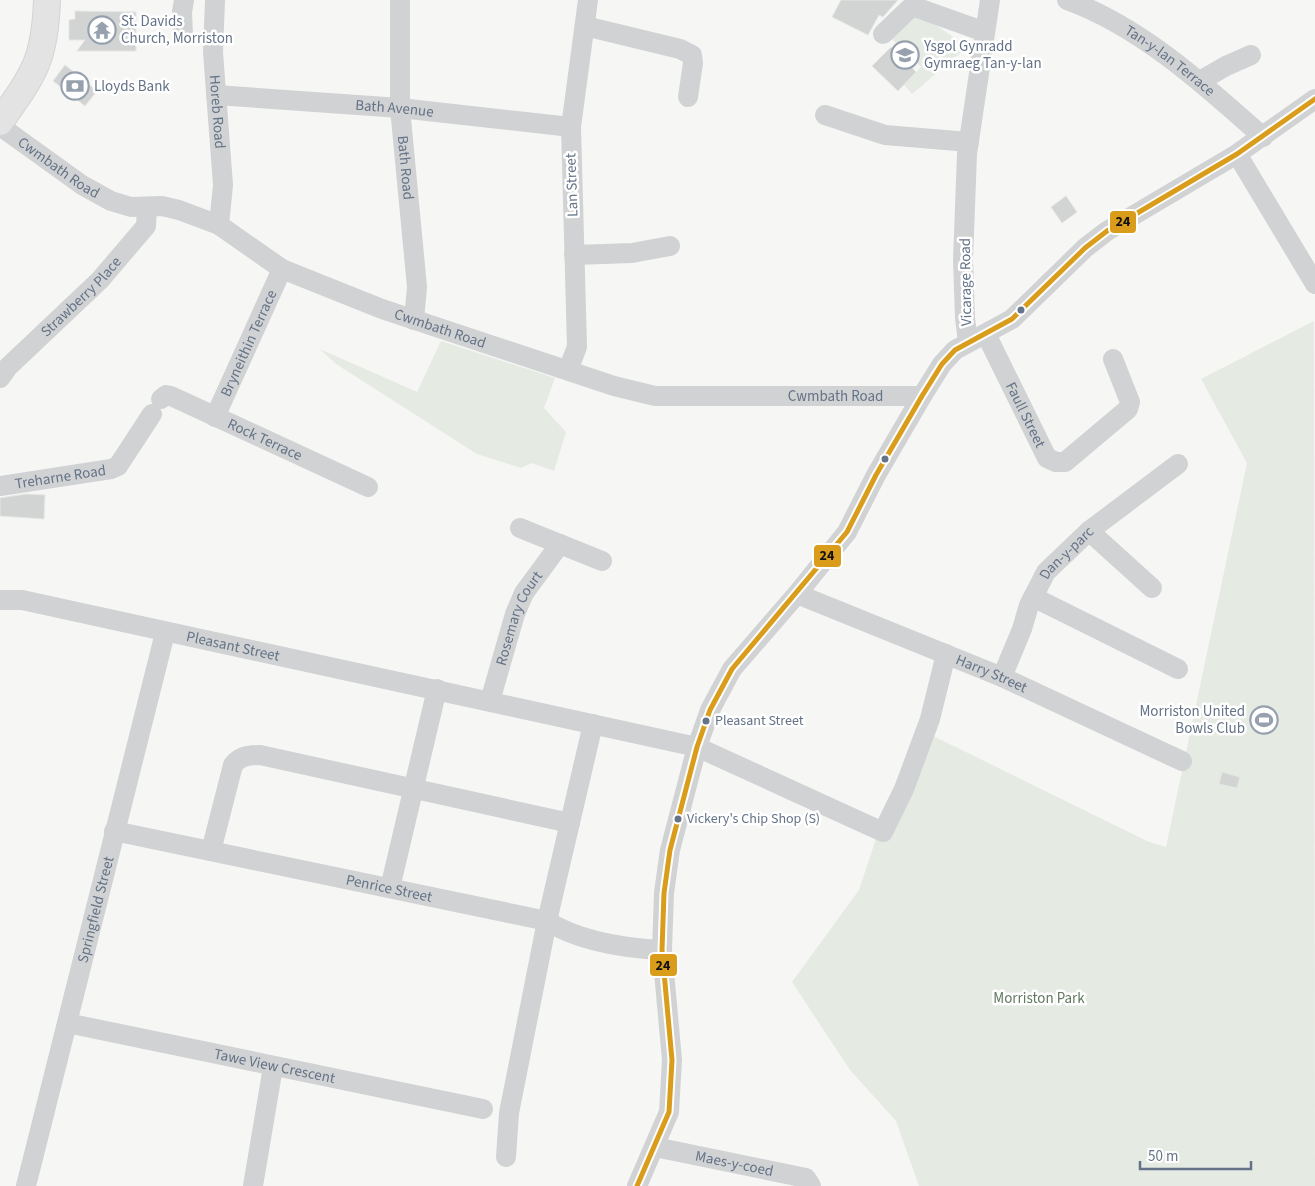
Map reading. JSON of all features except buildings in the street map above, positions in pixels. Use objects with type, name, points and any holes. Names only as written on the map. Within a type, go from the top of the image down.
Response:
[{"type":"main road","points":[[0,122],[36,68],[46,25],[47,0]]},
{"type":"street","points":[[183,35],[182,12],[184,0]]},
{"type":"street","name":"Horeb Road","points":[[214,0],[213,52],[223,185],[219,225]]},
{"type":"street","name":"Bath Road","points":[[400,0],[400,108],[417,288],[414,320]]},
{"type":"street","name":"Lan Street","points":[[568,370],[577,347],[571,126],[588,0]]},
{"type":"street","name":"Vicarage Road","points":[[636,1186],[655,1148],[669,1112],[672,1060],[662,950],[664,893],[670,850],[697,747],[710,710],[732,669],[797,594],[847,532],[876,476],[942,364],[955,350],[977,338],[964,318],[964,260],[969,142],[990,0]]},
{"type":"street","name":"Tan-y-lan Terrace","points":[[1067,0],[1084,6],[1134,35],[1200,81],[1263,136]]},
{"type":"street","points":[[883,34],[909,8],[915,7],[985,32]]},
{"type":"street","points":[[585,26],[680,49],[692,56],[693,63],[688,97]]},
{"type":"street","points":[[1200,81],[1226,66],[1251,56]]},
{"type":"street","name":"Bath Avenue","points":[[216,94],[400,108],[571,126]]},
{"type":"street","points":[[977,338],[1012,319],[1085,248],[1107,231],[1237,154],[1315,99]]},
{"type":"street","points":[[825,115],[885,135],[969,142]]},
{"type":"street","name":"Cwmbath Road","points":[[0,126],[82,185],[111,201],[130,207],[147,208],[162,206],[219,225],[282,269],[414,320],[614,386],[655,396],[922,396]]},
{"type":"street","points":[[1237,154],[1315,284]]},
{"type":"street","name":"Strawberry Place","points":[[0,378],[8,367],[100,280],[146,226],[147,208]]},
{"type":"street","points":[[574,255],[632,253],[670,246]]},
{"type":"street","name":"Bryneithin Terrace","points":[[215,417],[282,269]]},
{"type":"street","name":"Faull Street","points":[[977,338],[1047,458],[1056,462],[1065,462],[1128,409],[1130,402],[1113,359]]},
{"type":"street","name":"Rock Terrace","points":[[157,406],[166,395],[171,396],[368,487]]},
{"type":"street","name":"Treharne Road","points":[[0,486],[111,469],[118,466],[157,406]]},
{"type":"street","name":"Dan-y-parc","points":[[1002,677],[1033,597],[1046,572],[1089,531],[1178,464]]},
{"type":"street","points":[[520,528],[602,562]]},
{"type":"street","points":[[1089,531],[1152,588]]},
{"type":"street","name":"Rosemary Court","points":[[490,700],[515,614],[524,593],[560,544]]},
{"type":"street","name":"Harry Street","points":[[797,594],[1002,677],[1182,761]]},
{"type":"street","points":[[1033,597],[1178,669]]},
{"type":"street","name":"Pleasant Street","points":[[0,600],[22,600],[490,700]]},
{"type":"street","name":"Springfield Street","points":[[26,1186],[165,632]]},
{"type":"street","points":[[490,700],[697,747],[883,832],[904,789],[930,719],[946,654]]},
{"type":"street","points":[[390,888],[437,689]]},
{"type":"street","points":[[506,1157],[509,1113],[547,921],[594,724]]},
{"type":"street","points":[[211,850],[233,765],[238,758],[260,755],[570,824]]},
{"type":"street","name":"Penrice Street","points":[[114,831],[547,921],[564,932],[630,949],[662,950]]},
{"type":"street","name":"Tawe View Crescent","points":[[67,1023],[483,1109]]},
{"type":"street","points":[[254,1186],[273,1067]]},
{"type":"street","name":"Maes-y-coed","points":[[655,1148],[806,1178],[811,1186]]},
{"type":"green space","points":[[914,12],[967,47],[912,94],[904,85],[921,67],[889,36]]},
{"type":"green space","name":"Morriston Park","points":[[1314,321],[1315,1186],[919,1186],[896,1121],[850,1070],[792,982],[859,890],[880,827],[919,729],[1147,841],[1166,847],[1247,463],[1201,379]]},
{"type":"green space","points":[[441,341],[555,378],[544,408],[566,432],[554,471],[531,463],[521,468],[477,454],[336,364],[320,349],[417,392]]},
{"type":"transit line","name":"24","points":[[637,1186],[669,1112],[672,1060],[662,950],[664,893],[670,850],[697,747],[710,710],[732,669],[847,532],[876,475],[922,396],[942,364],[955,350],[1012,319],[1085,248],[1107,231],[1237,154],[1315,99]]},
{"type":"place","name":"St. Davids Church, Morriston","points":[[102,30]]},
{"type":"place","name":"Ysgol Gynradd Gymraeg Tan-y-lan","points":[[905,55]]},
{"type":"place","name":"Lloyds Bank","points":[[75,86]]},
{"type":"place","name":"Morriston United Bowls Club","points":[[1264,720]]},
{"type":"place","name":"Pleasant Street","points":[[706,721]]},
{"type":"place","name":"Vickery's Chip Shop (S)","points":[[678,819]]}]
